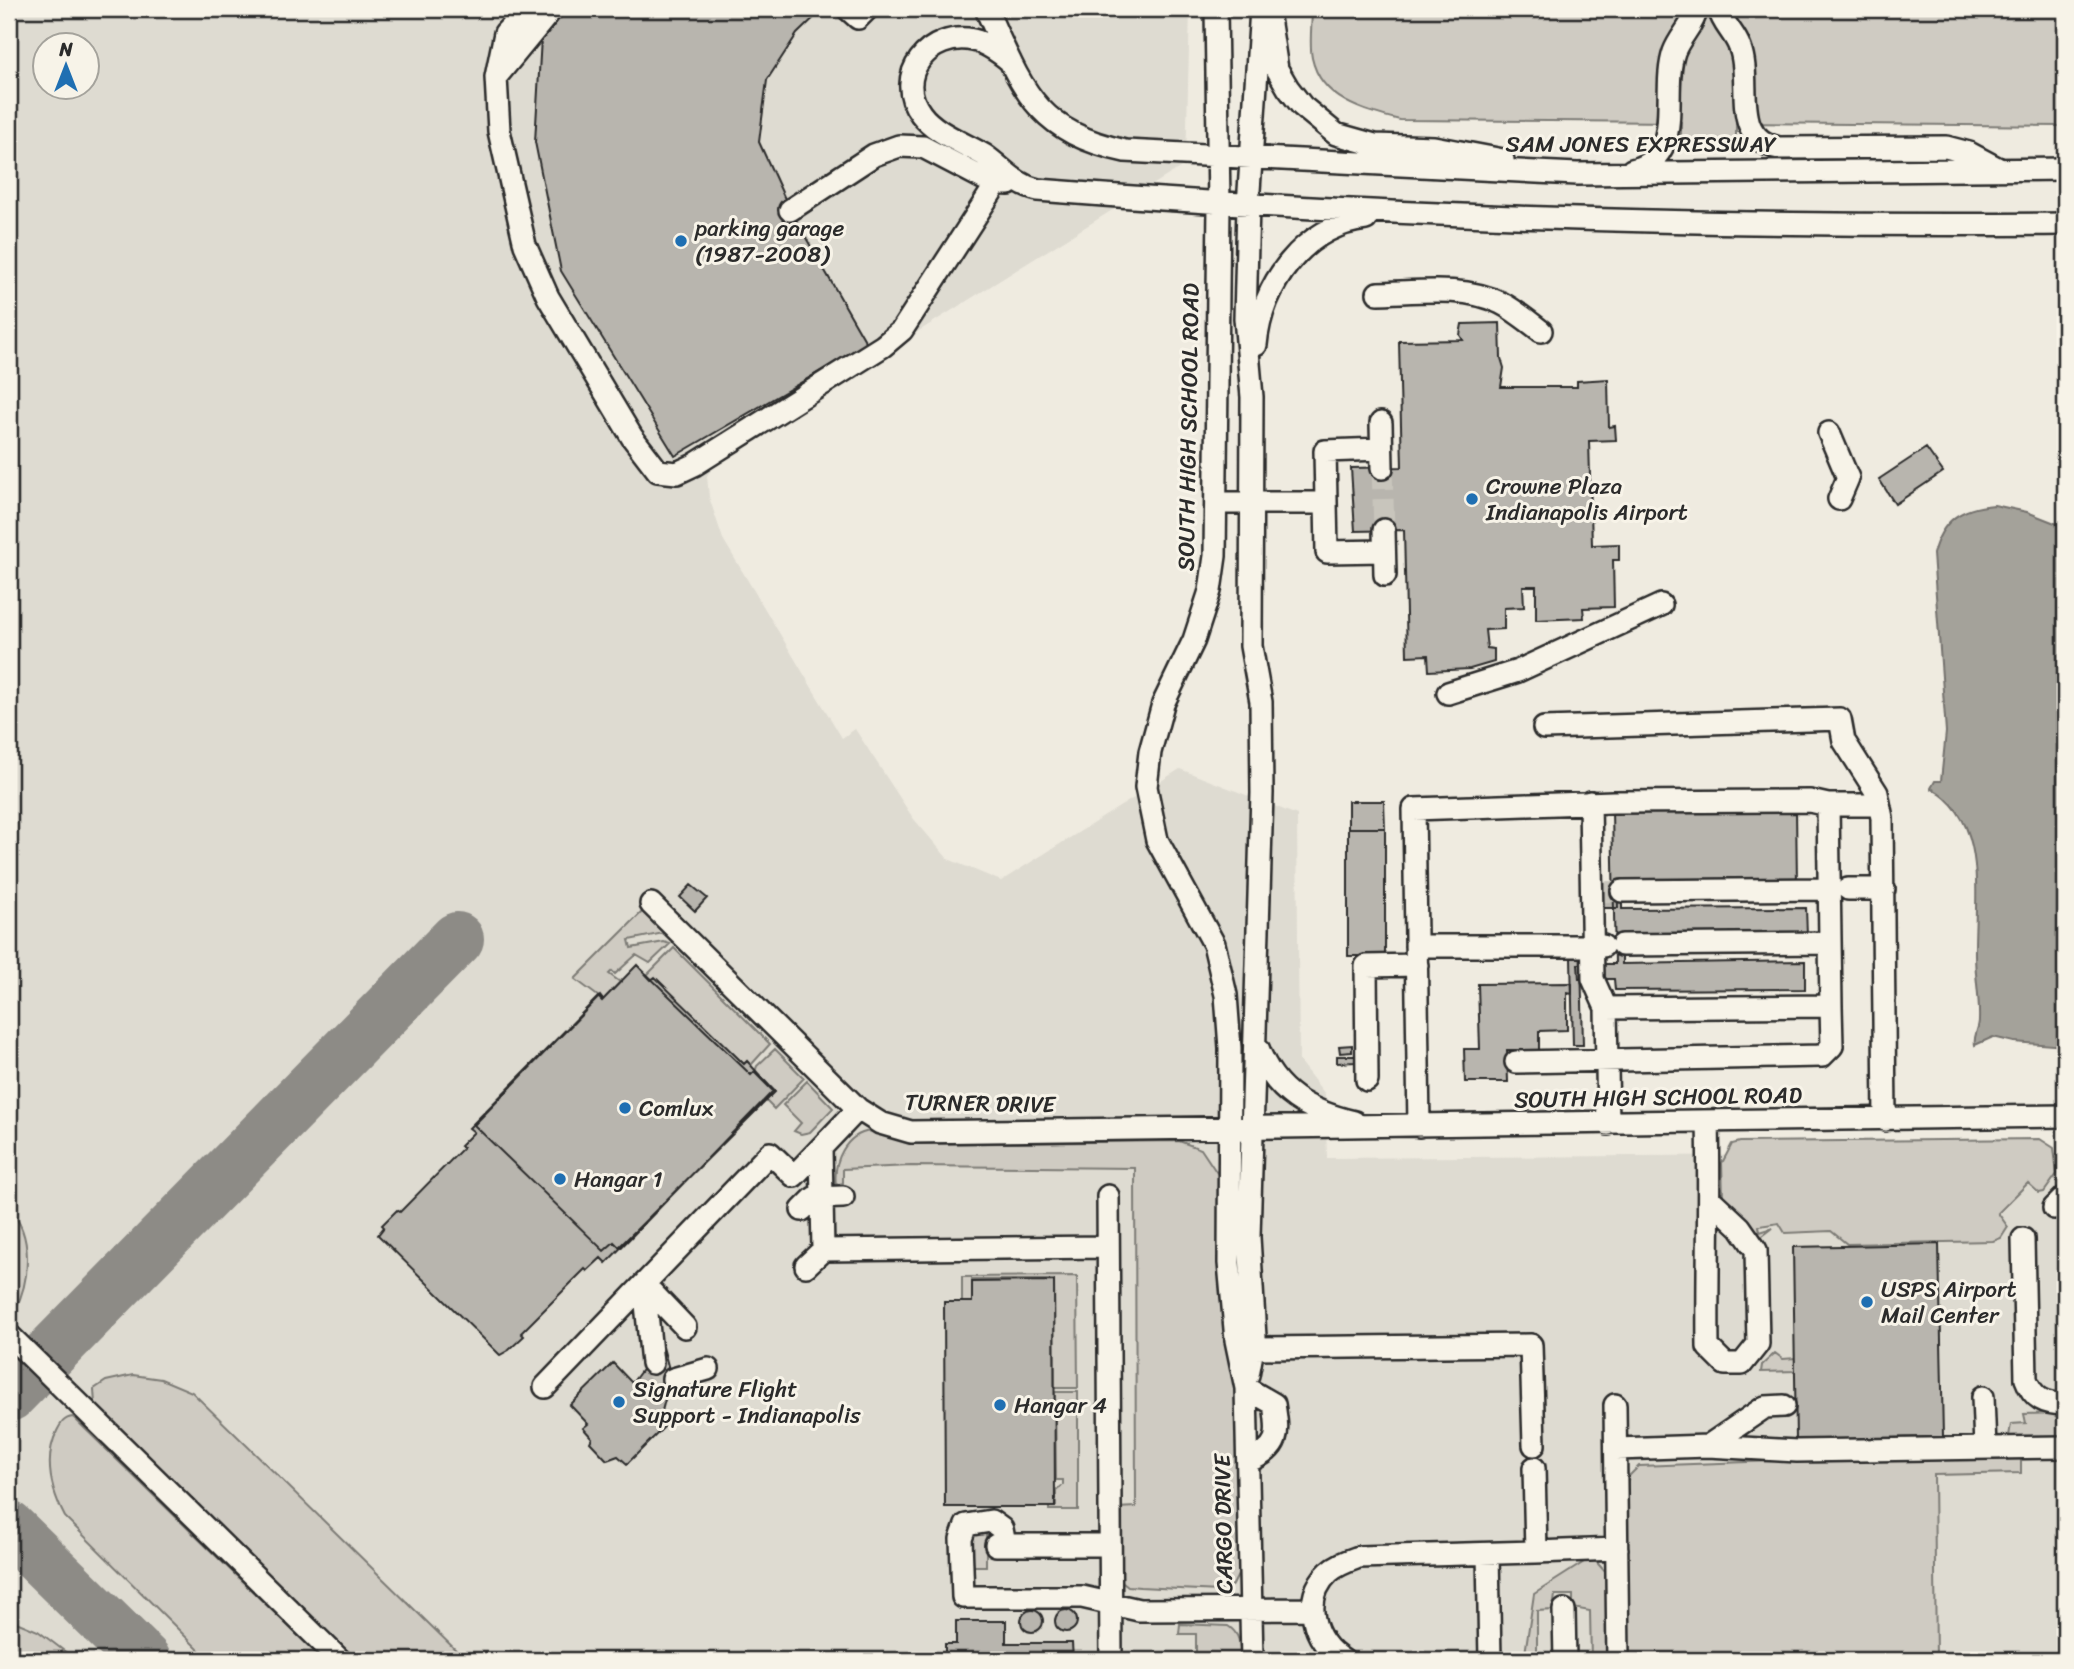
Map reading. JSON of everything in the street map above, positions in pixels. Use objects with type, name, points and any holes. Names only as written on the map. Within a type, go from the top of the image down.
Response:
[{"type":"street","points":[[528,9],[505,33],[496,77],[499,131],[532,265],[632,437],[653,467],[662,473],[677,473],[694,465],[883,346],[902,330],[997,183]]},
{"type":"street","points":[[496,77],[552,9]]},
{"type":"street","points":[[848,9],[858,18],[867,9]]},
{"type":"street","name":"SAM JONES EXPRESSWAY","points":[[986,9],[1019,81],[1041,110],[1074,136],[1092,144],[1125,151],[1577,174],[2065,169]]},
{"type":"street","name":"SOUTH HIGH SCHOOL ROAD","points":[[1216,9],[1219,204],[1216,556],[1210,591],[1194,640],[1163,704],[1150,752],[1146,787],[1150,820],[1157,840],[1209,935],[1219,964],[1228,1023],[1229,1130],[2065,1116]]},
{"type":"street","points":[[1252,1130],[1262,780],[1261,702],[1251,646],[1252,397],[1245,318],[1248,206],[1261,9]]},
{"type":"street","points":[[1267,9],[1277,69],[1302,106],[1336,134],[1375,145],[1434,147],[1577,174]]},
{"type":"street","points":[[1608,174],[1641,168],[1662,151],[1673,56],[1697,9]]},
{"type":"street","points":[[1719,9],[1742,57],[1747,119],[1764,143],[1779,148],[1946,147],[1969,153],[2001,170]]},
{"type":"street","points":[[1684,36],[1714,29],[1736,41]]},
{"type":"street","points":[[1010,61],[984,43],[971,39],[941,41],[920,56],[912,78],[911,93],[922,116],[986,157],[1019,184]]},
{"type":"street","points":[[790,210],[874,155],[899,146],[912,145],[933,150],[997,183],[1019,184],[1038,190],[1248,206],[1407,215],[1746,224],[2065,224]]},
{"type":"street","points":[[1252,397],[1261,312],[1292,259],[1326,232],[1351,221],[1407,215]]},
{"type":"street","points":[[1378,293],[1463,292],[1484,296],[1503,304],[1541,331]]},
{"type":"street","points":[[1381,423],[1382,459],[1325,451],[1327,552],[1384,541],[1385,575]]},
{"type":"street","points":[[1829,433],[1848,478],[1839,499]]},
{"type":"street","points":[[1217,503],[1326,503]]},
{"type":"street","points":[[1448,693],[1518,671],[1661,605]]},
{"type":"street","points":[[1544,728],[1840,719],[1844,741],[1877,793],[1880,805],[1884,889],[1885,1120]]},
{"type":"street","points":[[1419,1126],[1415,809],[1590,802],[1811,800],[1828,806],[1880,805]]},
{"type":"street","points":[[1590,802],[1596,891],[1592,979],[1606,1008],[1608,1124]]},
{"type":"street","points":[[1516,1062],[1822,1056],[1832,1046],[1830,943],[1839,889],[1828,806]]},
{"type":"street","points":[[1622,891],[1884,889]]},
{"type":"street","name":"TURNER DRIVE","points":[[651,904],[858,1109],[880,1123],[911,1132],[1229,1130]]},
{"type":"street","points":[[1367,1080],[1366,966],[1416,956],[1592,946],[1830,943]]},
{"type":"street","points":[[1606,1008],[1831,1006]]},
{"type":"street","points":[[1254,1037],[1268,1071],[1289,1096],[1338,1118],[1377,1127]]},
{"type":"street","points":[[794,1176],[858,1109]]},
{"type":"street","points":[[1708,1123],[1708,1347],[1725,1364],[1742,1364],[1758,1344],[1756,1250],[1740,1227],[1710,1199]]},
{"type":"street","name":"CARGO DRIVE","points":[[1229,1130],[1229,1263],[1236,1340],[1246,1388],[1252,1660]]},
{"type":"street","name":"CARGO DRIVE","points":[[1246,1388],[1253,1348],[1249,1237],[1252,1130]]},
{"type":"street","points":[[821,1148],[823,1250]]},
{"type":"street","points":[[545,1387],[770,1153],[820,1200]]},
{"type":"street","points":[[1108,1196],[1111,1660]]},
{"type":"street","points":[[2023,1239],[2026,1379],[2030,1390],[2039,1400],[2065,1404]]},
{"type":"street","points":[[806,1266],[823,1250],[1108,1247]]},
{"type":"street","points":[[644,1284],[685,1327]]},
{"type":"street","points":[[644,1284],[652,1363]]},
{"type":"street","points":[[9,1335],[340,1660]]},
{"type":"street","points":[[1253,1348],[1531,1345],[1534,1445]]},
{"type":"street","points":[[673,1379],[708,1369]]},
{"type":"street","points":[[1246,1388],[1274,1404],[1277,1421],[1277,1436],[1270,1452],[1249,1461]]},
{"type":"street","points":[[1983,1397],[1985,1447]]},
{"type":"street","points":[[1615,1405],[1618,1660]]},
{"type":"street","points":[[1708,1446],[1765,1407],[1784,1406]]},
{"type":"street","points":[[1616,1449],[1708,1446],[1797,1451],[2065,1447]]},
{"type":"street","points":[[1534,1468],[1536,1552]]},
{"type":"street","points":[[1110,1545],[1000,1545],[1002,1529],[991,1521],[966,1525],[961,1539],[962,1597],[1082,1597],[1139,1611],[1312,1609]]},
{"type":"street","points":[[1343,1660],[1331,1653],[1321,1639],[1315,1627],[1312,1609],[1326,1574],[1336,1566],[1359,1557],[1617,1549]]},
{"type":"street","points":[[1488,1554],[1489,1660]]},
{"type":"street","points":[[1564,1610],[1565,1660]]},
{"type":"shaded area","points":[[9,9],[1190,9],[1186,164],[719,456],[707,476],[709,497],[723,539],[842,738],[855,729],[913,818],[948,859],[1001,881],[1180,769],[1297,815],[1299,1061],[1325,1094],[1327,1158],[2065,1153],[2065,1660],[9,1660]]},
{"type":"shaded area","points":[[1312,9],[2065,9],[2065,126],[1736,123],[1736,140],[1681,141],[1681,122],[1400,120],[1359,108],[1334,94],[1324,84],[1312,58]]},
{"type":"shaded area","points":[[1994,505],[2027,512],[2065,527],[2065,1046],[2014,1042],[1993,1037],[1975,1045],[1979,1012],[1975,963],[1975,863],[1971,840],[1963,820],[1950,802],[1931,788],[1935,781],[1941,781],[1946,732],[1933,554],[1942,532],[1954,518],[1971,509]]},
{"type":"shaded area","points":[[643,911],[664,933],[629,940],[631,948],[664,942],[670,944],[650,963],[636,955],[615,974],[612,971],[609,974],[620,982],[603,1000],[575,979]]},
{"type":"shaded area","points":[[674,948],[770,1044],[751,1065],[747,1061],[744,1064],[647,975]]},
{"type":"shaded area","points":[[775,1049],[804,1078],[774,1109],[766,1101],[775,1091],[755,1072],[757,1066]]},
{"type":"shaded area","points":[[807,1081],[833,1108],[810,1132],[801,1134],[794,1131],[801,1123],[783,1105]]},
{"type":"shaded area","points":[[871,1131],[913,1144],[1179,1141],[1201,1149],[1219,1176],[1222,1271],[1239,1439],[1240,1571],[1233,1585],[1219,1591],[1140,1587],[1128,1586],[1119,1579],[1117,1508],[1136,1507],[1135,1168],[911,1166],[843,1169],[843,1183],[836,1185],[837,1167],[843,1150],[854,1137]]},
{"type":"shaded area","points":[[2040,1139],[2054,1148],[2057,1174],[2044,1192],[2039,1193],[2028,1183],[1998,1213],[2008,1227],[2001,1238],[1993,1241],[1847,1244],[1831,1231],[1785,1233],[1779,1223],[1759,1226],[1760,1232],[1773,1228],[1760,1238],[1723,1198],[1722,1163],[1732,1144],[1740,1142]]},
{"type":"shaded area","points":[[9,1209],[23,1231],[27,1258],[24,1286],[15,1310],[9,1313]]},
{"type":"shaded area","points":[[1077,1276],[1078,1388],[1055,1388],[1054,1280],[972,1280],[972,1302],[962,1302],[962,1277]]},
{"type":"shaded area","points":[[1775,1353],[1783,1359],[1795,1358],[1795,1371],[1761,1372],[1762,1365]]},
{"type":"shaded area","points":[[133,1375],[161,1379],[192,1392],[466,1660],[356,1660],[95,1404],[94,1389],[106,1381]]},
{"type":"shaded area","points":[[1055,1392],[1078,1392],[1078,1510],[1049,1510],[1049,1506],[1056,1506],[1056,1491],[1063,1485],[1063,1480],[1056,1480]]},
{"type":"shaded area","points":[[2065,1413],[2065,1436],[2009,1436],[2011,1424],[2026,1423],[2024,1414]]},
{"type":"shaded area","points":[[73,1417],[323,1660],[209,1660],[65,1517],[53,1486],[50,1453],[60,1426]]},
{"type":"shaded area","points":[[1934,1455],[2021,1455],[2021,1473],[1934,1475],[1936,1660],[1628,1660],[1627,1485],[1629,1476],[1639,1466]]},
{"type":"shaded area","points":[[986,1526],[986,1566],[968,1566],[970,1534]]},
{"type":"shaded area","points":[[1592,1557],[1607,1574],[1608,1660],[1591,1660],[1590,1611],[1573,1608],[1573,1595],[1555,1595],[1553,1610],[1537,1611],[1537,1660],[1524,1660],[1534,1594]]},
{"type":"shaded area","points":[[9,1619],[38,1631],[76,1660],[9,1660]]},
{"type":"shaded area","points":[[1180,1624],[1228,1626],[1238,1637],[1240,1660],[1196,1660],[1196,1634],[1179,1634]]},
{"type":"building","name":"parking garage (1987-2008)","points":[[554,9],[823,9],[797,34],[767,80],[759,142],[790,210],[867,344],[675,456],[561,271],[535,142],[541,38]]},
{"type":"building","name":"Crowne Plaza Indianapolis Airport","points":[[1500,323],[1501,358],[1504,368],[1501,387],[1577,387],[1577,381],[1608,379],[1609,427],[1615,426],[1616,440],[1589,441],[1592,545],[1619,544],[1619,560],[1613,560],[1614,607],[1583,608],[1584,618],[1536,620],[1536,586],[1523,586],[1524,607],[1504,608],[1504,629],[1485,630],[1487,648],[1494,649],[1494,662],[1470,669],[1429,671],[1428,655],[1407,656],[1404,530],[1355,531],[1351,468],[1402,467],[1399,341],[1463,340],[1460,335],[1462,324]]},
{"type":"building","points":[[1926,448],[1943,472],[1895,504],[1879,479]]},
{"type":"building","points":[[1348,801],[1384,801],[1385,828],[1348,828]]},
{"type":"building","points":[[1796,809],[1797,884],[1622,885],[1622,909],[1806,908],[1807,935],[1622,936],[1622,964],[1805,961],[1805,989],[1615,990],[1614,979],[1579,979],[1578,964],[1615,964],[1612,810]]},
{"type":"building","points":[[1348,828],[1385,828],[1385,956],[1348,956]]},
{"type":"building","points":[[691,885],[707,898],[695,911],[680,897]]},
{"type":"building","points":[[1600,885],[1617,885],[1618,908],[1600,908]]},
{"type":"building","points":[[1571,958],[1581,958],[1583,1045],[1573,1045]]},
{"type":"building","name":"Comlux","points":[[637,965],[651,980],[655,977],[744,1064],[747,1061],[775,1092],[619,1247],[614,1242],[604,1251],[474,1125],[600,996],[603,1000]]},
{"type":"building","name":"Comlux","points":[[637,965],[751,1075],[754,1072],[773,1091],[606,1263],[601,1258],[587,1271],[585,1269],[521,1333],[524,1336],[500,1355],[378,1235],[384,1227],[382,1225],[397,1210],[400,1212],[463,1148],[460,1146],[474,1132],[469,1128],[598,997],[602,1001]]},
{"type":"building","points":[[1572,983],[1572,994],[1567,993],[1567,1030],[1539,1031],[1539,1050],[1507,1050],[1508,1082],[1465,1082],[1464,1049],[1480,1049],[1478,984]]},
{"type":"building","points":[[1352,1045],[1352,1052],[1340,1053],[1339,1046]]},
{"type":"building","points":[[1337,1056],[1355,1056],[1355,1062],[1337,1063]]},
{"type":"building","name":"USPS Airport Mail Center","points":[[1939,1244],[1943,1437],[1796,1440],[1793,1247]]},
{"type":"building","name":"Hangar 4","points":[[1054,1281],[1055,1507],[945,1507],[944,1302],[972,1302],[972,1282]]},
{"type":"building","name":"Signature Flight Support - Indianapolis","points":[[662,1343],[668,1366],[668,1388],[662,1411],[671,1420],[627,1464],[618,1456],[607,1460],[590,1442],[592,1438],[583,1428],[588,1424],[570,1405],[613,1363],[632,1383]]},
{"type":"building","points":[[1032,1610],[1040,1613],[1043,1621],[1040,1629],[1032,1632],[1024,1629],[1021,1621],[1024,1613]]},
{"type":"building","points":[[1066,1610],[1074,1613],[1077,1621],[1074,1629],[1066,1632],[1058,1629],[1055,1621],[1058,1613]]},
{"type":"building","points":[[956,1621],[1006,1621],[1006,1643],[1072,1643],[1073,1660],[945,1660],[945,1644],[956,1644]]},
{"type":"taxiway","points":[[9,1395],[457,939]]},
{"type":"taxiway","points":[[9,1528],[144,1660]]},
{"type":"tunnel","points":[[1382,468],[1384,530]]},
{"type":"tunnel","points":[[1600,892],[1622,891]]},
{"type":"tunnel","points":[[652,1363],[661,1377],[673,1379]]},
{"type":"place","name":"parking garage (1987-2008)","points":[[681,241]]},
{"type":"place","name":"Crowne Plaza Indianapolis Airport","points":[[1472,499]]},
{"type":"place","name":"Comlux","points":[[625,1108]]},
{"type":"place","name":"Hangar 1","points":[[560,1179]]},
{"type":"place","name":"USPS Airport Mail Center","points":[[1867,1302]]},
{"type":"place","name":"Signature Flight Support - Indianapolis","points":[[619,1402]]},
{"type":"place","name":"Hangar 4","points":[[1000,1405]]}]
